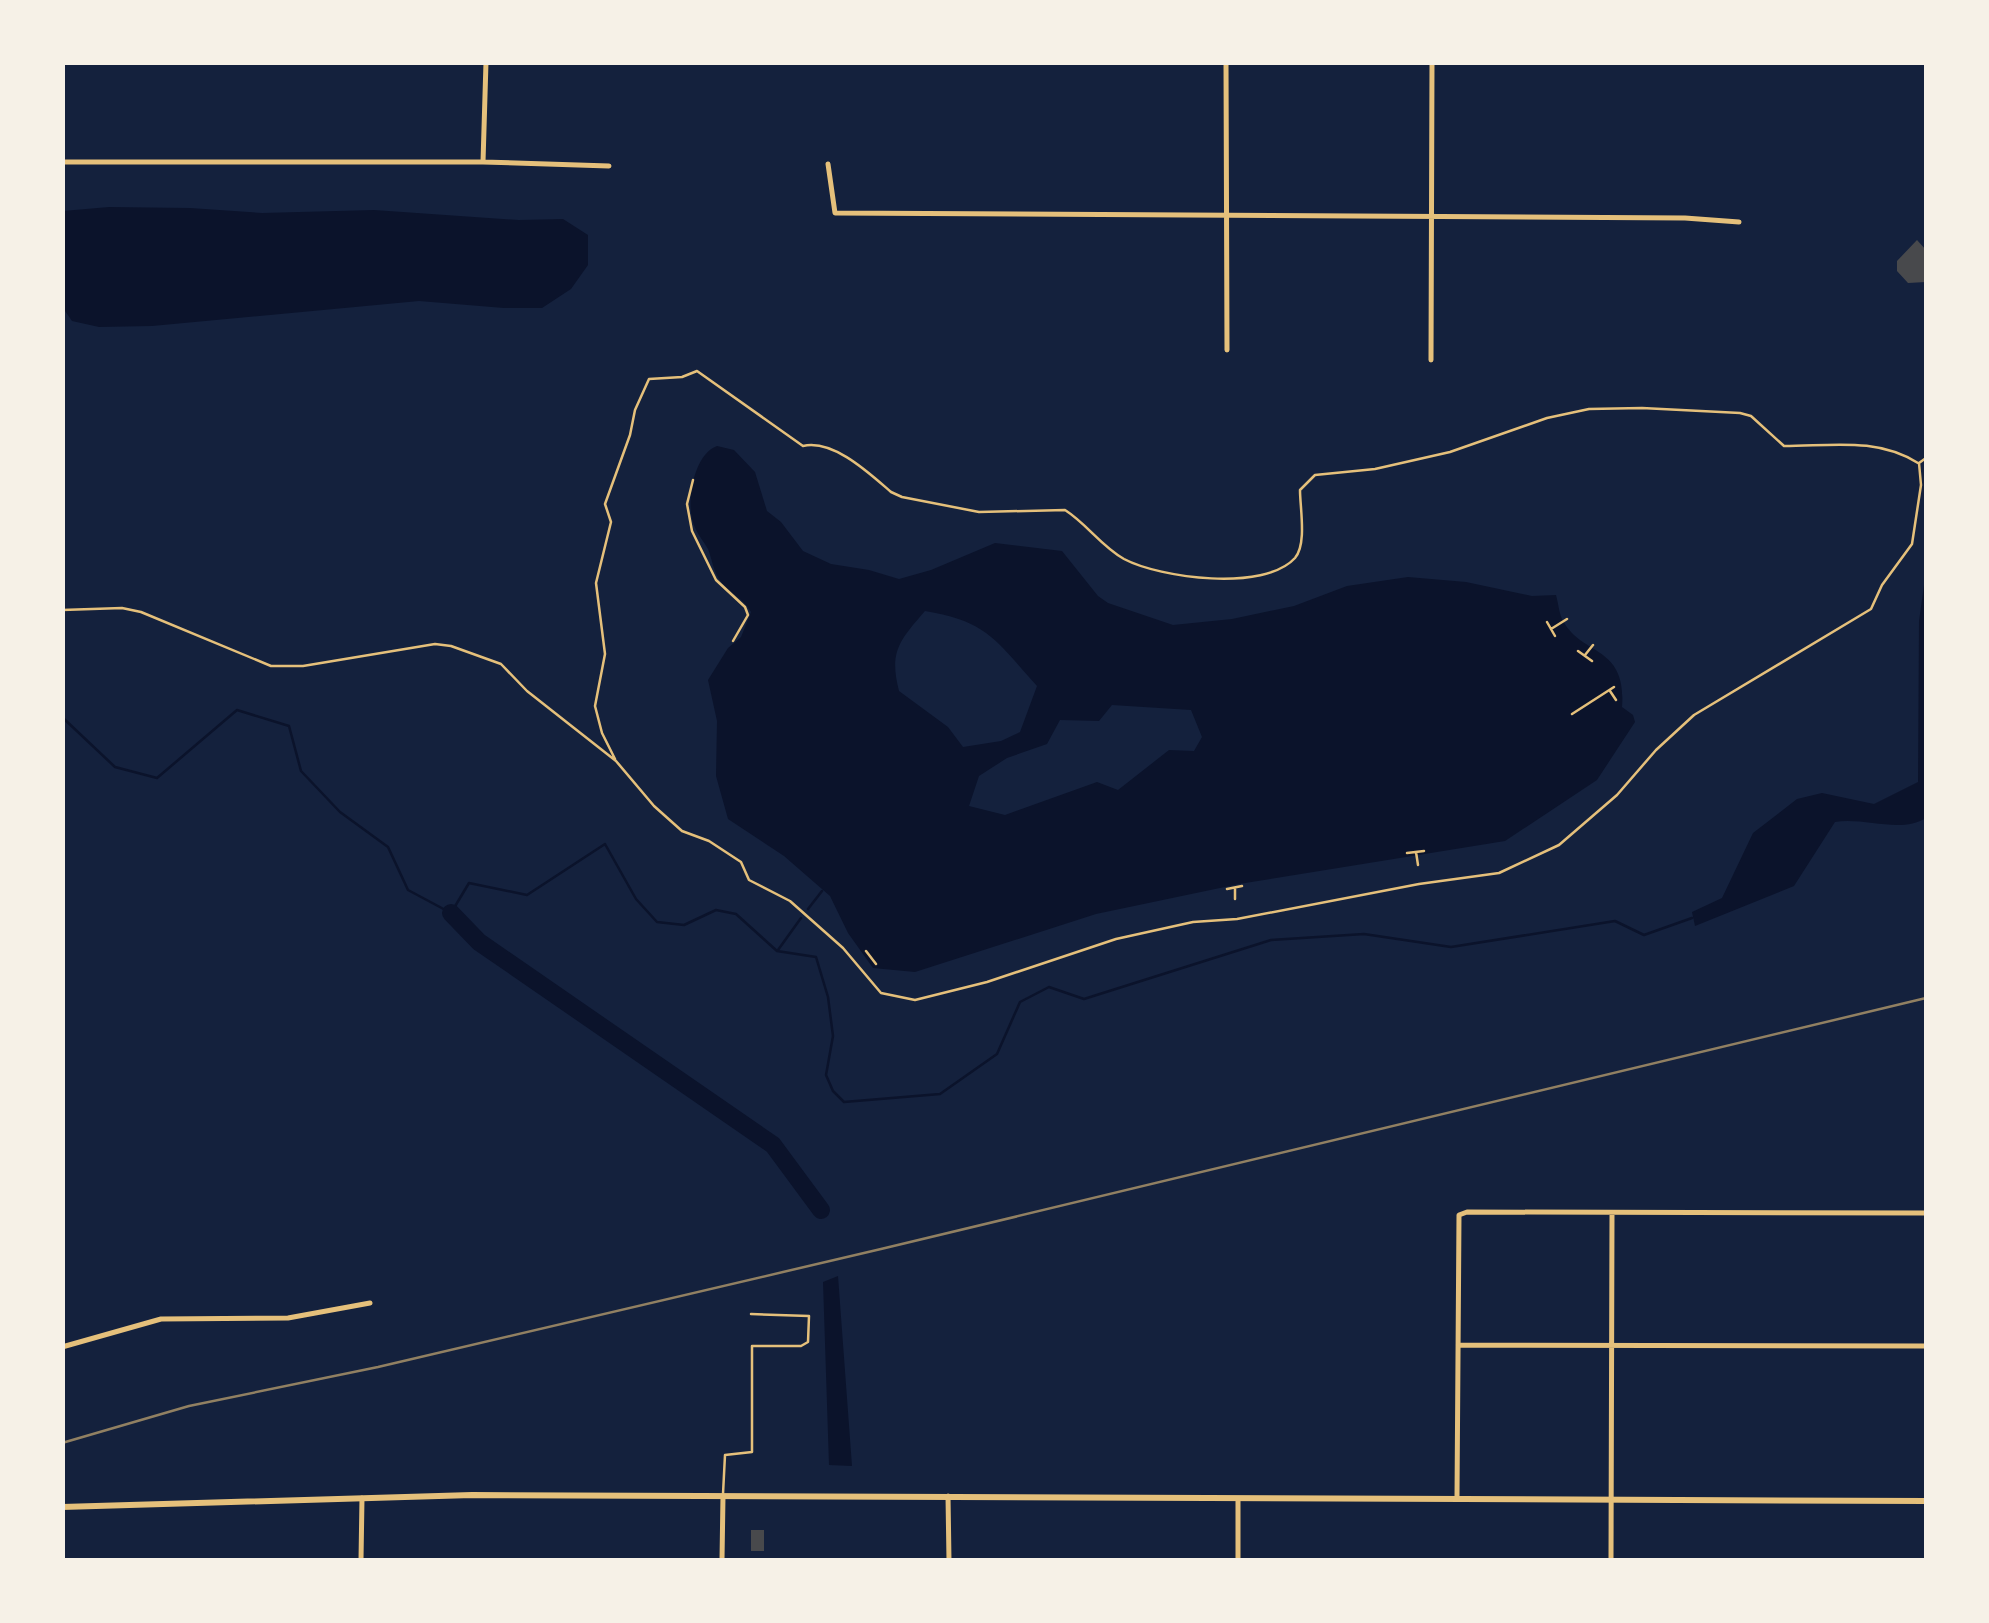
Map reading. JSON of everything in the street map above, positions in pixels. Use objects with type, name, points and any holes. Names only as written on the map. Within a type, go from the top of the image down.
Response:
[{"type":"main road","points":[[62,1506],[362,1498],[723,1496],[1926,1501]]},
{"type":"street","points":[[483,162],[486,62]]},
{"type":"street","points":[[1226,62],[1227,350]]},
{"type":"street","points":[[1431,360],[1432,62]]},
{"type":"street","points":[[62,162],[483,162],[608,166]]},
{"type":"street","points":[[828,164],[835,213],[1739,222]]},
{"type":"street","points":[[1610,1560],[1612,1212]]},
{"type":"street","points":[[1456,1497],[1459,1215],[1926,1213]]},
{"type":"street","points":[[62,1347],[161,1318],[288,1318],[370,1303]]},
{"type":"street","points":[[1458,1345],[1926,1346]]},
{"type":"street","points":[[722,1560],[723,1496]]},
{"type":"street","points":[[948,1496],[948,1560]]},
{"type":"street","points":[[1238,1497],[1238,1560]]},
{"type":"street","points":[[361,1560],[362,1498]]},
{"type":"lane","points":[[723,1496],[724,1455],[752,1452],[752,1346],[801,1346],[808,1342],[808,1316],[751,1314]]},
{"type":"path","points":[[616,761],[602,733],[595,706],[605,654],[596,583],[611,522],[605,504],[649,379],[682,377],[697,370],[804,446],[816,443],[828,447],[902,497],[980,512],[1065,510],[1110,550],[1140,566],[1207,579],[1280,569],[1297,556],[1301,542],[1300,490],[1315,475],[1375,470],[1450,452],[1572,411],[1726,411],[1751,416],[1784,446],[1870,445],[1904,454],[1918,463]]},
{"type":"path","points":[[1918,463],[1926,458]]},
{"type":"path","points":[[62,610],[111,608],[141,612],[271,666],[303,666],[418,646],[450,646],[501,664],[527,690],[616,761],[654,806],[682,831],[709,841],[742,862],[749,880],[790,901],[843,948],[881,993],[916,1000],[987,982],[1116,939],[1193,922],[1236,919],[1418,884],[1499,873],[1559,845],[1617,795],[1656,750],[1694,716],[1871,610],[1882,584],[1912,544],[1920,485],[1918,463]]},
{"type":"path","points":[[693,480],[688,504],[692,531],[716,580],[748,615],[733,641]]},
{"type":"path","points":[[1552,629],[1567,619]]},
{"type":"path","points":[[1547,622],[1555,636]]},
{"type":"path","points":[[1585,655],[1592,645]]},
{"type":"path","points":[[1578,650],[1592,661]]},
{"type":"path","points":[[1572,714],[1612,689],[1616,700]]},
{"type":"path","points":[[1407,854],[1424,851]]},
{"type":"path","points":[[1416,852],[1418,865]]},
{"type":"path","points":[[1228,889],[1242,886]]},
{"type":"path","points":[[1234,888],[1235,900]]},
{"type":"path","points":[[866,950],[876,964]]},
{"type":"water","points":[[109,207],[262,213],[374,210],[519,220],[563,219],[588,235],[588,265],[571,289],[542,308],[419,301],[152,326],[99,327],[72,321],[63,308],[63,211]]},
{"type":"water","points":[[717,446],[734,450],[755,472],[767,511],[781,522],[803,551],[831,564],[899,579],[995,543],[1062,551],[1108,603],[1173,625],[1232,619],[1294,606],[1347,586],[1408,577],[1466,582],[1532,596],[1556,595],[1562,619],[1570,631],[1610,661],[1617,672],[1622,707],[1633,715],[1635,722],[1597,780],[1505,841],[1239,884],[1096,914],[915,972],[873,968],[848,933],[830,896],[784,856],[728,819],[716,776],[717,721],[708,680],[728,648],[741,637],[751,612],[719,579],[693,522],[694,479],[709,451]],"holes":[[[925,611],[963,621],[990,636],[1037,686],[1020,732],[1001,741],[963,747],[948,727],[899,691],[896,656]],[[1112,705],[1191,710],[1202,737],[1194,751],[1169,750],[1118,790],[1097,782],[1005,815],[969,806],[979,776],[1007,758],[1047,744],[1060,720],[1099,721]]]},
{"type":"water","points":[[1926,571],[1926,818],[1905,825],[1835,822],[1794,886],[1695,926],[1692,912],[1722,898],[1753,833],[1797,799],[1822,793],[1874,804],[1918,782],[1919,621]]},
{"type":"water","points":[[838,1276],[852,1466],[829,1465],[823,1282]]},
{"type":"building","points":[[1917,240],[1926,250],[1926,282],[1908,283],[1897,271],[1897,261]]},
{"type":"building","points":[[751,1530],[764,1530],[764,1551],[751,1551]]},
{"type":"waterway","points":[[62,717],[115,767],[157,778],[237,710],[289,726],[301,771],[340,812],[388,847],[408,890],[451,913],[469,883],[527,895],[605,844],[636,899],[657,922],[684,925],[716,910],[736,914],[777,951],[816,957],[828,997],[833,1036],[826,1075],[833,1091],[844,1102],[940,1094],[997,1054],[1020,1002],[1049,987],[1084,999],[1271,940],[1364,934],[1451,947],[1615,921],[1644,935],[1692,918]]},
{"type":"waterway","points":[[808,909],[822,891]]},
{"type":"waterway","points":[[451,913],[479,942],[773,1145],[821,1210]]},
{"type":"waterway","points":[[778,950],[801,918]]},
{"type":"railway","points":[[62,1443],[189,1406],[378,1367],[881,1249],[1926,998]]}]
